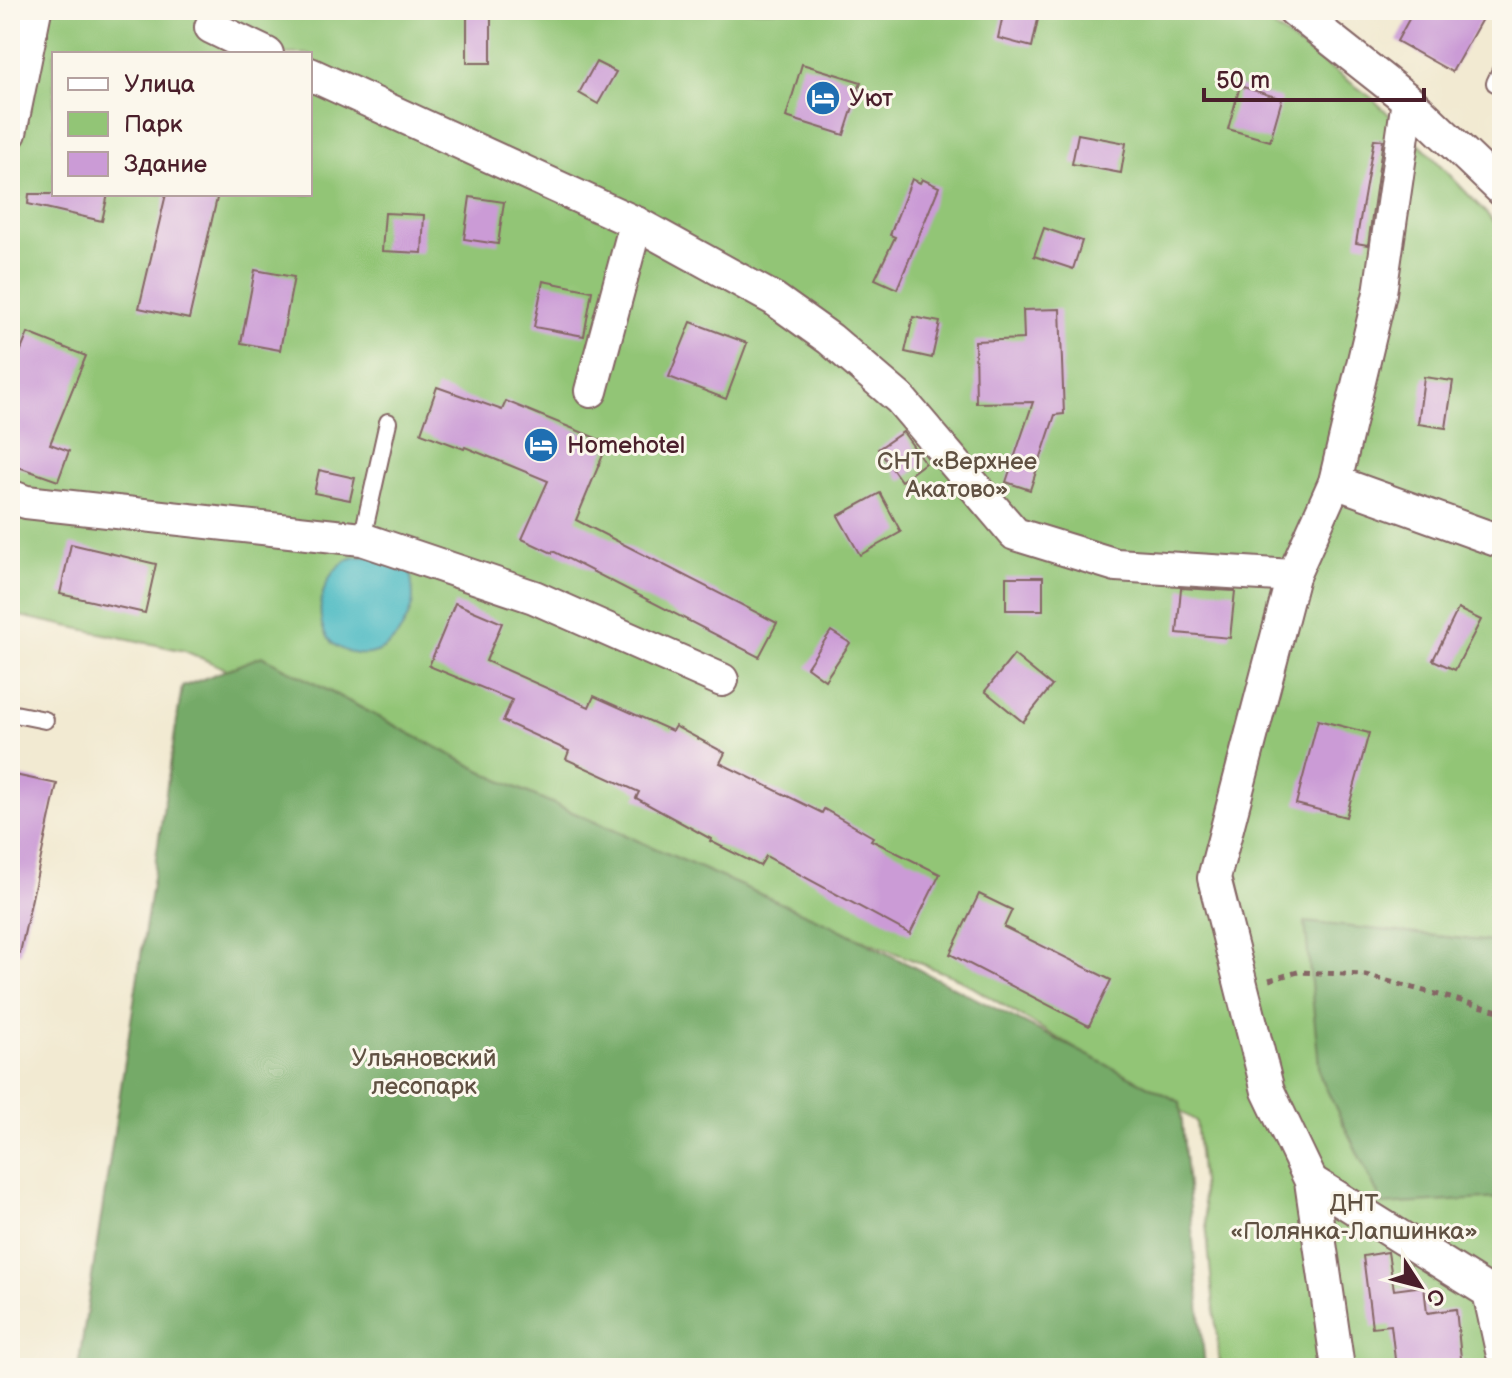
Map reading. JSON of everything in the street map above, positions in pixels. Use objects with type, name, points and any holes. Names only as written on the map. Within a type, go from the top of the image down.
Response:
[{"type":"street","points":[[10,133],[35,10]]},
{"type":"street","points":[[1294,10],[1408,100],[1502,190]]},
{"type":"street","points":[[210,30],[262,52]]},
{"type":"street","points":[[312,75],[636,223],[774,299],[830,339],[900,399],[1015,534],[1116,565],[1293,576]]},
{"type":"street","points":[[1338,1368],[1311,1181],[1268,1091],[1214,878],[1293,576],[1335,482],[1380,293],[1408,100]]},
{"type":"street","points":[[591,391],[636,223]]},
{"type":"street","points":[[1335,482],[1502,542]]},
{"type":"street","points":[[10,496],[26,502],[362,539],[534,597],[722,680]]},
{"type":"street","points":[[1311,1181],[1489,1292],[1502,1351]]},
{"type":"lane","points":[[362,539],[388,422]]},
{"type":"lane","points":[[10,713],[45,720]]},
{"type":"path","points":[[1242,988],[1298,972],[1365,975],[1502,1012]]},
{"type":"green space","name":"СНТ «Верхнее Акатово»","points":[[10,10],[1250,10],[1372,98],[1502,230],[1502,1368],[1220,1368],[1196,1121],[959,979],[579,824],[185,651],[10,614]]},
{"type":"green space","name":"Ульяновский лесопарк","points":[[262,656],[499,780],[831,925],[1180,1102],[1205,1368],[78,1368],[182,687]]},
{"type":"green space","points":[[1305,922],[1502,943],[1502,1198],[1383,1205],[1320,1076]]},
{"type":"water","points":[[383,556],[410,569],[413,598],[408,616],[391,643],[383,649],[363,654],[345,651],[329,640],[323,627],[323,592],[342,563],[356,557]]},
{"type":"building","points":[[467,10],[491,10],[491,63],[467,63]]},
{"type":"building","points":[[1004,10],[1040,10],[1032,47],[998,38]]},
{"type":"building","points":[[1414,10],[1487,10],[1452,72],[1397,41]]},
{"type":"building","points":[[596,62],[616,72],[598,104],[579,93]]},
{"type":"building","points":[[802,64],[861,82],[844,135],[786,117]]},
{"type":"building","points":[[1240,86],[1282,99],[1270,141],[1228,129]]},
{"type":"building","points":[[1078,134],[1126,143],[1121,173],[1072,164]]},
{"type":"building","points":[[1374,139],[1383,140],[1368,245],[1356,243]]},
{"type":"building","points":[[912,179],[920,183],[922,179],[939,187],[897,289],[875,279],[895,237],[890,235]]},
{"type":"building","points":[[29,194],[108,196],[102,221],[28,204]]},
{"type":"building","points":[[166,196],[218,196],[189,319],[139,308]]},
{"type":"building","points":[[470,197],[504,202],[498,244],[464,239]]},
{"type":"building","points":[[385,213],[424,215],[422,253],[382,251]]},
{"type":"building","points":[[1044,228],[1082,241],[1073,269],[1034,256]]},
{"type":"building","points":[[255,270],[294,277],[280,350],[241,343]]},
{"type":"building","points":[[543,281],[592,291],[584,336],[534,327]]},
{"type":"building","points":[[1060,309],[1064,414],[1055,415],[1030,490],[1006,482],[1033,402],[976,403],[975,341],[1024,339],[1023,310]]},
{"type":"building","points":[[913,317],[940,322],[932,358],[905,352]]},
{"type":"building","points":[[691,322],[747,343],[726,399],[669,377]]},
{"type":"building","points":[[28,333],[86,356],[50,444],[69,451],[58,481],[10,464],[10,377]]},
{"type":"building","points":[[1424,377],[1453,381],[1446,428],[1418,424]]},
{"type":"building","points":[[437,387],[502,410],[506,401],[608,443],[576,520],[777,623],[759,657],[553,551],[522,539],[548,481],[465,447],[421,433]]},
{"type":"building","points":[[903,432],[925,463],[901,481],[878,449]]},
{"type":"building","points":[[319,470],[355,478],[350,500],[314,493]]},
{"type":"building","points":[[880,493],[901,532],[860,555],[838,516]]},
{"type":"building","points":[[71,544],[156,564],[145,613],[60,594]]},
{"type":"building","points":[[1006,577],[1043,577],[1043,610],[1006,610]]},
{"type":"building","points":[[1181,588],[1235,591],[1230,638],[1177,633]]},
{"type":"building","points":[[455,603],[502,623],[486,661],[589,707],[594,696],[672,731],[675,726],[725,753],[720,763],[822,813],[824,809],[873,837],[871,840],[940,874],[910,934],[766,856],[760,866],[710,841],[636,798],[639,792],[566,759],[569,751],[503,721],[512,700],[429,666]]},
{"type":"building","points":[[1458,609],[1481,620],[1455,670],[1433,660]]},
{"type":"building","points":[[831,631],[850,643],[825,680],[807,667]]},
{"type":"building","points":[[1014,655],[1052,686],[1023,722],[985,691]]},
{"type":"building","points":[[1318,720],[1369,733],[1346,817],[1296,804]]},
{"type":"building","points":[[10,774],[57,784],[20,953],[10,952]]},
{"type":"building","points":[[979,894],[1012,910],[1004,927],[1111,980],[1089,1026],[950,954]]},
{"type":"building","points":[[1388,1252],[1394,1290],[1424,1286],[1427,1313],[1456,1309],[1462,1368],[1396,1368],[1391,1325],[1372,1327],[1363,1256]]},
{"type":"place","name":"Уют","points":[[823,98]]},
{"type":"place","name":"Homehotel","points":[[541,445]]},
{"type":"park label","name":"ДНТ «Полянка-Лапшинка»","points":[[1354,1217]]}]
